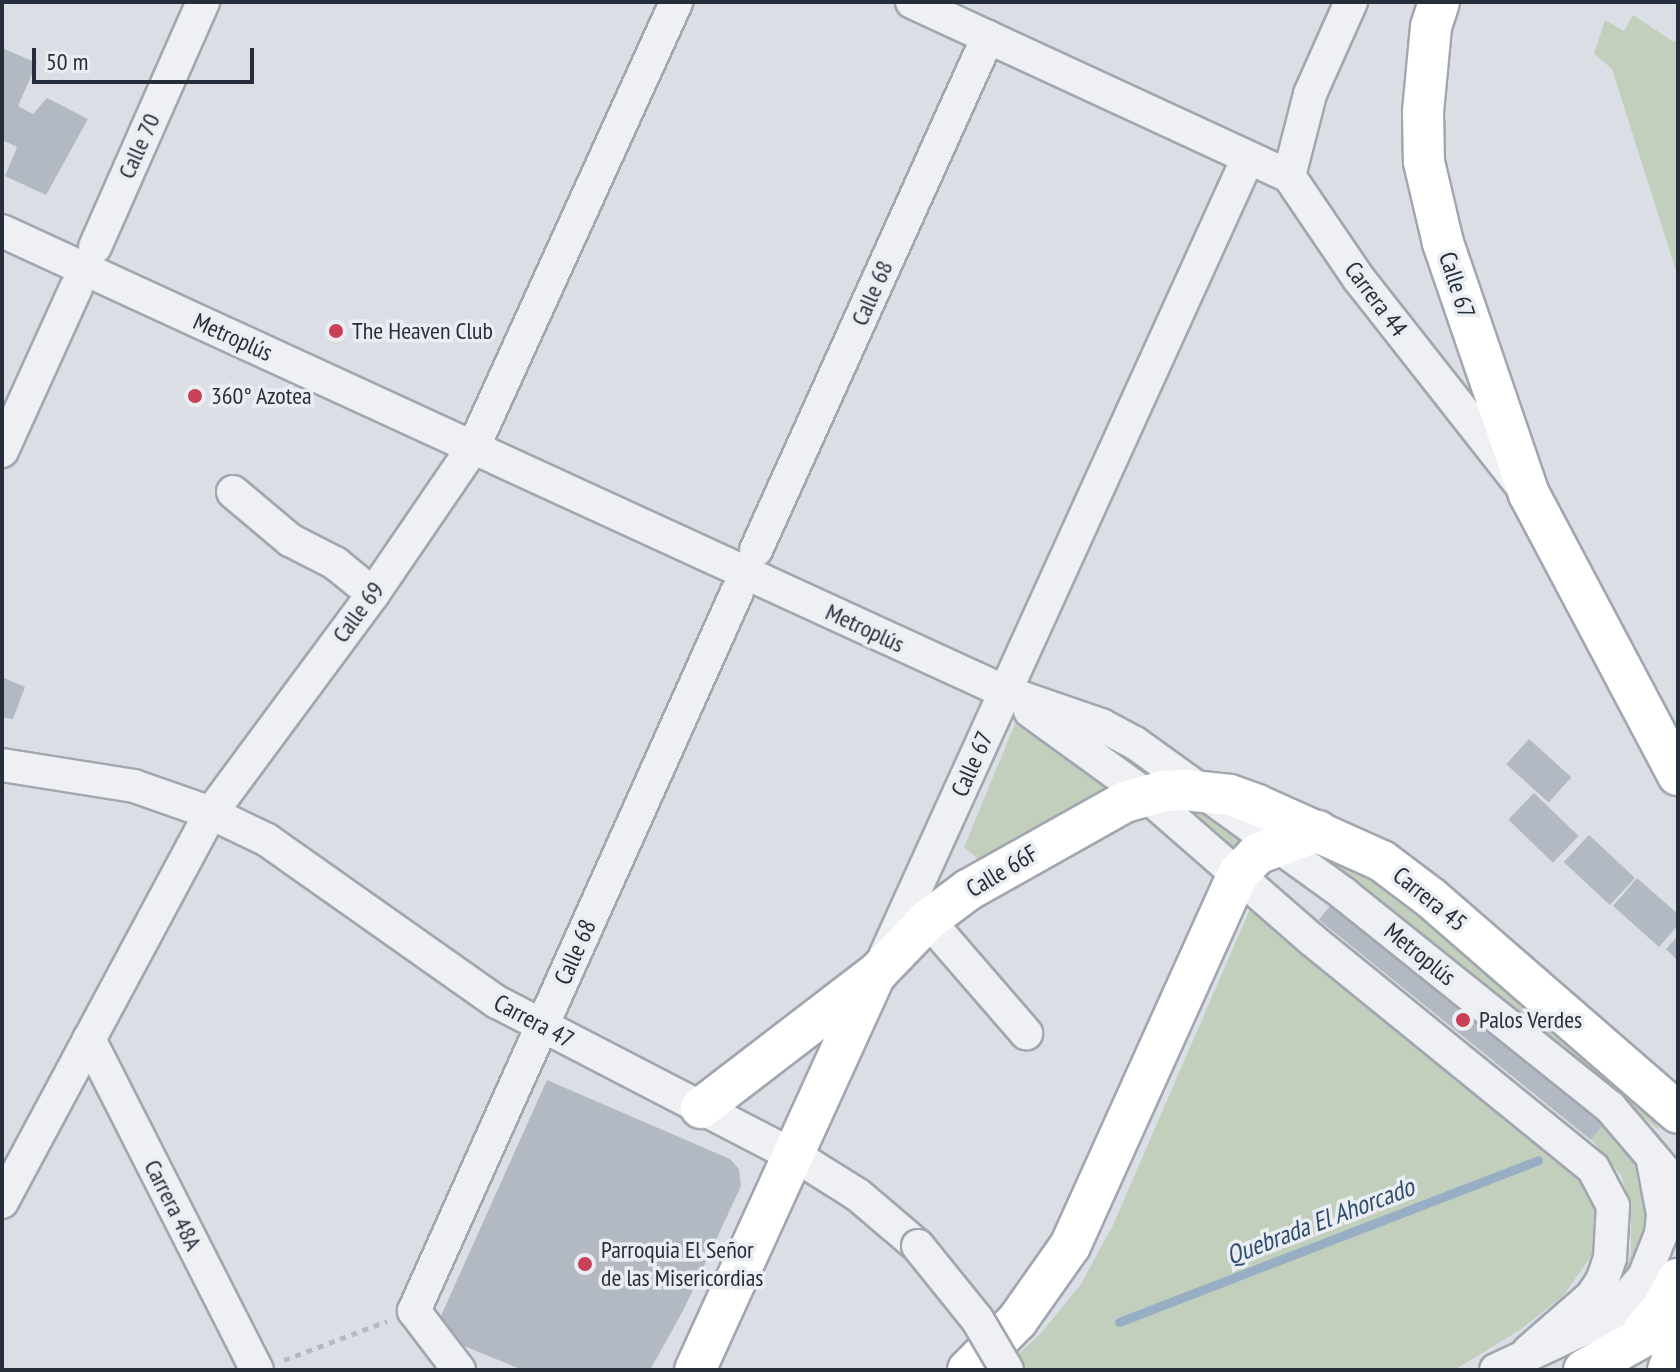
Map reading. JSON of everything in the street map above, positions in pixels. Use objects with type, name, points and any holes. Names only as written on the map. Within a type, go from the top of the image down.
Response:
[{"type":"main road","name":"Calle 67","points":[[1439,2],[1431,27],[1423,112],[1424,162],[1443,243],[1529,494]]},
{"type":"main road","name":"Calle 67","points":[[1428,67],[1455,2]]},
{"type":"main road","name":"Carrera 44","points":[[1529,494],[1678,775]]},
{"type":"main road","name":"Carrera 45","points":[[1146,795],[1202,790],[1244,800],[1366,852],[1399,872],[1668,1112]]},
{"type":"main road","name":"Calle 66F","points":[[877,973],[928,920],[1004,868],[1091,819],[1146,795]]},
{"type":"main road","points":[[968,1370],[1017,1321],[1070,1246],[1238,874],[1257,854],[1275,844],[1318,831]]},
{"type":"main road","name":"Calle 67","points":[[695,1370],[877,973]]},
{"type":"main road","points":[[701,1108],[877,973]]},
{"type":"main road","points":[[1631,1344],[1663,1307],[1678,1279]]},
{"type":"main road","points":[[1584,1370],[1678,1317]]},
{"type":"main road","points":[[1668,1370],[1678,1342]]},
{"type":"street","name":"Calle 70","points":[[95,247],[203,2]]},
{"type":"street","name":"Calle 69","points":[[2,1202],[211,813],[373,594],[474,446],[676,2]]},
{"type":"street","points":[[912,2],[1289,176],[1310,94],[1351,2]]},
{"type":"street","name":"Calle 68","points":[[756,550],[988,37]]},
{"type":"street","name":"Calle 67","points":[[877,973],[1248,158]]},
{"type":"street","name":"Carrera 44","points":[[1289,176],[1359,279],[1529,494]]},
{"type":"street","name":"Metroplús","points":[[2,231],[1005,692],[1101,725],[1135,743],[1344,894],[1610,1107],[1668,1112]]},
{"type":"street","points":[[2,451],[76,288]]},
{"type":"street","points":[[233,492],[290,540],[335,563],[373,594]]},
{"type":"street","name":"Calle 68","points":[[414,1311],[737,592]]},
{"type":"street","points":[[1005,692],[1146,795],[1311,939],[1593,1168],[1613,1206],[1610,1258],[1602,1281],[1592,1296],[1529,1351]]},
{"type":"street","name":"Carrera 47","points":[[2,765],[134,786],[211,813],[267,840],[471,986],[542,1027],[793,1155],[858,1195],[918,1246],[977,1319],[1007,1370]]},
{"type":"street","points":[[928,920],[1026,1033]]},
{"type":"street","name":"Carrera 48A","points":[[89,1039],[257,1370]]},
{"type":"street","name":"Metroplús","points":[[1668,1112],[1678,1187]]},
{"type":"street","name":"Metroplús","points":[[1496,1370],[1529,1351],[1609,1317],[1644,1277],[1661,1234],[1660,1182],[1668,1112]]},
{"type":"street","points":[[414,1311],[459,1370]]},
{"type":"path","points":[[257,1370],[414,1311]]},
{"type":"green space","points":[[1633,15],[1674,42],[1678,37],[1678,277],[1612,69],[1594,54],[1605,20],[1624,31]]},
{"type":"green space","points":[[1015,724],[1111,788],[981,861],[964,847]]},
{"type":"green space","points":[[1200,805],[1251,844],[1238,856],[1177,810]]},
{"type":"green space","points":[[1328,853],[1369,868],[1655,1118],[1659,1130],[1372,895],[1322,860]]},
{"type":"green space","points":[[1250,909],[1569,1161],[1587,1186],[1602,1218],[1592,1255],[1563,1296],[1520,1330],[1454,1370],[1001,1370],[1041,1333],[1081,1284],[1113,1225]]},
{"type":"green space","points":[[1606,1121],[1640,1169],[1646,1195],[1647,1228],[1637,1259],[1611,1296],[1631,1254],[1631,1214],[1622,1177],[1591,1139]]},
{"type":"building","points":[[2,48],[37,63],[18,106],[33,114],[47,98],[88,119],[46,195],[5,176],[17,147],[2,140]]},
{"type":"building","points":[[2,677],[25,687],[13,719],[2,717]]},
{"type":"building","points":[[1529,739],[1571,777],[1549,802],[1506,764]]},
{"type":"building","points":[[1534,793],[1579,836],[1553,863],[1508,820]]},
{"type":"building","points":[[1589,835],[1635,878],[1610,905],[1564,862]]},
{"type":"building","points":[[1637,878],[1678,914],[1678,925],[1659,947],[1613,906]]},
{"type":"building","name":"Palos Verdes","points":[[1334,901],[1606,1121],[1591,1140],[1319,920]]},
{"type":"building","points":[[1678,936],[1678,961],[1666,949]]},
{"type":"building","name":"Parroquia El Señor de las Misericordias","points":[[547,1080],[730,1159],[739,1169],[741,1186],[684,1309],[650,1370],[523,1370],[459,1344],[436,1327]]},
{"type":"waterway","name":"Quebrada El Ahorcado","points":[[1119,1322],[1538,1160]]},
{"type":"place","name":"The Heaven Club","points":[[336,331]]},
{"type":"place","name":"360° Azotea","points":[[195,396]]},
{"type":"place","name":"Palos Verdes","points":[[1463,1020]]},
{"type":"place","name":"Parroquia El Señor de las Misericordias","points":[[585,1264]]}]
